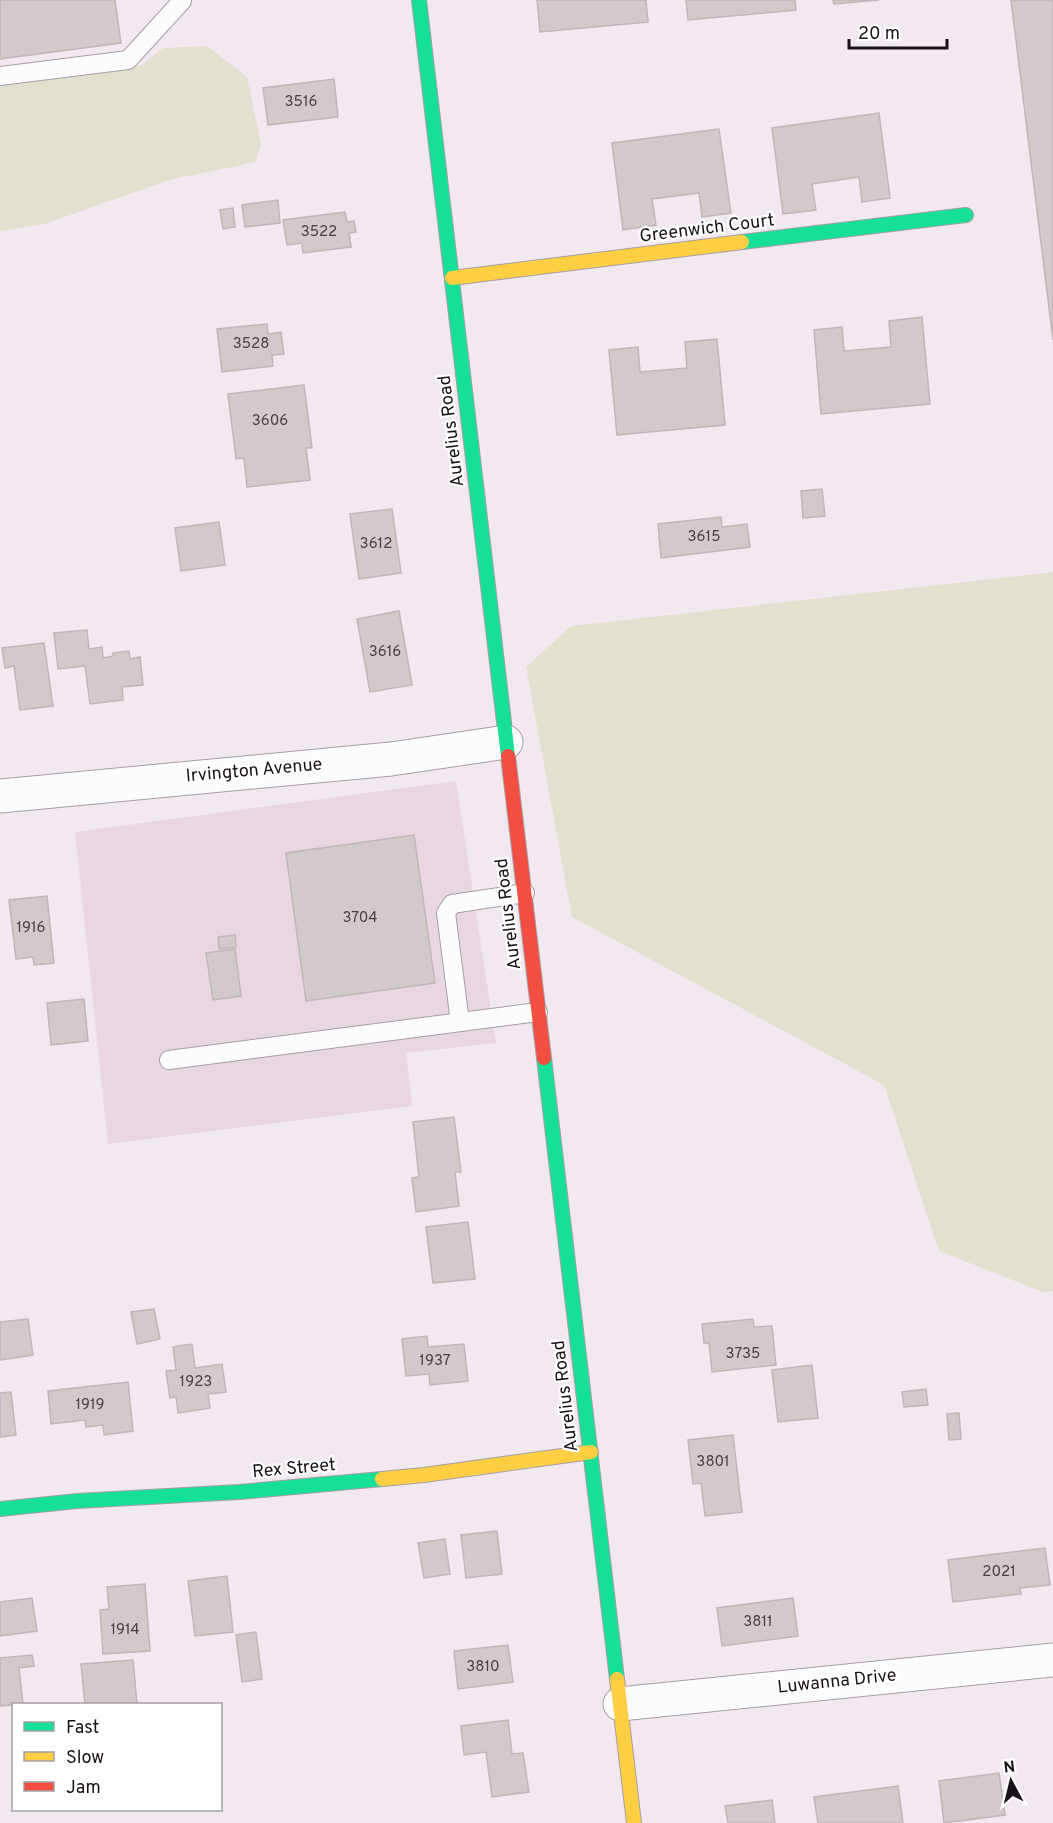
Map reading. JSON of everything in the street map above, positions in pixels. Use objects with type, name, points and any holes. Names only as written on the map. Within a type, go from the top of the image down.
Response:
[{"type":"street","name":"Aurelius Road","points":[[419,0],[634,1823]]},
{"type":"street","name":"Greenwich Court","points":[[452,278],[966,215]]},
{"type":"street","name":"Irvington Avenue","points":[[0,796],[391,759],[506,742]]},
{"type":"street","name":"Rex Street","points":[[0,1509],[77,1501],[239,1492],[424,1475],[591,1452]]},
{"type":"street","name":"Luwanna Drive","points":[[620,1704],[1053,1660]]},
{"type":"lane","points":[[0,76],[128,60],[182,1]]},
{"type":"lane","points":[[460,1022],[446,914],[452,904],[525,893]]},
{"type":"lane","points":[[169,1059],[538,1012]]},
{"type":"shaded area","points":[[456,781],[496,1043],[406,1053],[412,1106],[108,1144],[75,832]]},
{"type":"green space","points":[[207,46],[247,77],[261,144],[256,162],[169,180],[45,224],[0,231],[0,86],[142,65],[163,48]]},
{"type":"green space","points":[[1053,572],[1053,1291],[1043,1292],[939,1251],[884,1085],[572,917],[526,667],[571,626]]},
{"type":"building","points":[[0,0],[115,0],[121,43],[0,59]]},
{"type":"building","points":[[537,0],[646,0],[648,22],[540,32]]},
{"type":"building","points":[[686,0],[795,0],[796,10],[688,20]]},
{"type":"building","points":[[833,0],[879,0],[834,4]]},
{"type":"building","points":[[1011,0],[1053,0],[1053,340]]},
{"type":"building","points":[[334,79],[338,117],[268,125],[263,88]]},
{"type":"building","points":[[879,113],[890,198],[862,202],[859,177],[812,184],[816,210],[783,214],[772,128]]},
{"type":"building","points":[[719,129],[731,213],[702,217],[699,193],[652,199],[656,225],[623,230],[612,143]]},
{"type":"building","points":[[278,200],[280,223],[245,227],[242,205]]},
{"type":"building","points":[[233,208],[235,227],[223,229],[220,210]]},
{"type":"building","points":[[345,212],[347,222],[354,221],[356,232],[349,233],[351,247],[303,253],[302,243],[287,245],[283,220]]},
{"type":"building","points":[[922,317],[930,404],[821,414],[814,330],[842,327],[844,351],[891,347],[889,321]]},
{"type":"building","points":[[267,324],[268,334],[281,332],[284,354],[272,355],[273,366],[222,372],[217,329]]},
{"type":"building","points":[[717,339],[725,425],[617,435],[609,350],[638,347],[640,372],[687,368],[685,342]]},
{"type":"building","points":[[304,385],[312,448],[306,448],[310,480],[247,487],[244,458],[236,459],[228,394]]},
{"type":"building","points":[[822,489],[825,516],[803,518],[801,491]]},
{"type":"building","points":[[392,509],[401,573],[359,579],[350,514]]},
{"type":"building","points":[[721,517],[722,527],[747,524],[750,547],[661,558],[658,524]]},
{"type":"building","points":[[219,522],[225,565],[181,571],[175,528]]},
{"type":"building","points":[[399,611],[412,685],[370,692],[357,619]]},
{"type":"building","points":[[87,630],[89,649],[102,647],[103,658],[113,656],[113,653],[129,651],[130,659],[140,657],[143,685],[122,687],[123,700],[90,704],[85,666],[58,669],[54,633]]},
{"type":"building","points":[[44,643],[53,706],[20,710],[14,666],[5,668],[2,648]]},
{"type":"building","points":[[414,835],[435,983],[306,1001],[286,853]]},
{"type":"building","points":[[47,896],[54,963],[34,965],[33,957],[16,959],[9,900]]},
{"type":"building","points":[[235,935],[236,947],[219,949],[218,937]]},
{"type":"building","points":[[235,949],[241,996],[213,1000],[206,953]]},
{"type":"building","points":[[84,999],[88,1041],[51,1045],[47,1003]]},
{"type":"building","points":[[454,1117],[461,1172],[455,1172],[459,1206],[416,1212],[412,1178],[419,1177],[413,1122]]},
{"type":"building","points":[[468,1222],[475,1279],[433,1283],[426,1227]]},
{"type":"building","points":[[154,1309],[160,1339],[137,1344],[131,1312]]},
{"type":"building","points":[[28,1319],[33,1355],[0,1360],[0,1322]]},
{"type":"building","points":[[753,1319],[754,1327],[772,1326],[776,1365],[712,1372],[709,1343],[704,1343],[702,1324]]},
{"type":"building","points":[[427,1336],[428,1347],[464,1344],[468,1381],[430,1385],[429,1374],[406,1376],[402,1339]]},
{"type":"building","points":[[192,1344],[195,1368],[222,1364],[226,1392],[208,1394],[210,1408],[178,1413],[176,1397],[170,1398],[166,1371],[176,1370],[173,1347]]},
{"type":"building","points":[[812,1365],[818,1418],[778,1422],[772,1370]]},
{"type":"building","points":[[128,1382],[133,1431],[104,1435],[103,1425],[86,1427],[85,1420],[51,1424],[48,1391]]},
{"type":"building","points":[[926,1389],[928,1405],[904,1407],[902,1392]]},
{"type":"building","points":[[11,1392],[16,1435],[0,1437],[0,1393]]},
{"type":"building","points":[[959,1413],[961,1439],[949,1440],[947,1414]]},
{"type":"building","points":[[733,1435],[742,1512],[705,1516],[701,1483],[693,1484],[688,1440]]},
{"type":"building","points":[[497,1531],[502,1574],[466,1578],[461,1535]]},
{"type":"building","points":[[445,1539],[450,1574],[424,1578],[418,1543]]},
{"type":"building","points":[[1045,1548],[1050,1585],[1020,1588],[1021,1594],[953,1602],[948,1560]]},
{"type":"building","points":[[227,1576],[233,1632],[195,1636],[188,1581]]},
{"type":"building","points":[[145,1584],[150,1651],[103,1654],[100,1610],[109,1609],[107,1587]]},
{"type":"building","points":[[32,1598],[37,1631],[0,1636],[0,1602]]},
{"type":"building","points":[[793,1598],[798,1636],[722,1646],[717,1608]]},
{"type":"building","points":[[256,1632],[262,1679],[242,1682],[236,1635]]},
{"type":"building","points":[[508,1645],[513,1682],[458,1689],[454,1651]]},
{"type":"building","points":[[32,1655],[34,1666],[19,1668],[23,1703],[0,1706],[0,1658]]},
{"type":"building","points":[[133,1660],[137,1703],[85,1703],[81,1664]]},
{"type":"building","points":[[508,1720],[512,1754],[523,1753],[529,1792],[492,1797],[486,1752],[464,1755],[461,1726]]},
{"type":"building","points":[[999,1773],[1005,1815],[944,1823],[939,1781]]},
{"type":"building","points":[[898,1786],[903,1823],[818,1823],[814,1797]]},
{"type":"building","points":[[772,1800],[775,1823],[728,1823],[725,1806]]},
{"type":"traffic: fast","points":[[419,0],[508,756]]},
{"type":"traffic: fast","points":[[742,242],[966,215]]},
{"type":"traffic: fast","points":[[544,1058],[617,1679]]},
{"type":"traffic: fast","points":[[0,1509],[77,1501],[239,1492],[382,1479]]},
{"type":"traffic: slow","points":[[452,278],[742,242]]},
{"type":"traffic: slow","points":[[382,1479],[591,1452]]},
{"type":"traffic: slow","points":[[617,1679],[634,1823]]},
{"type":"traffic: jam","points":[[508,756],[544,1058]]}]
